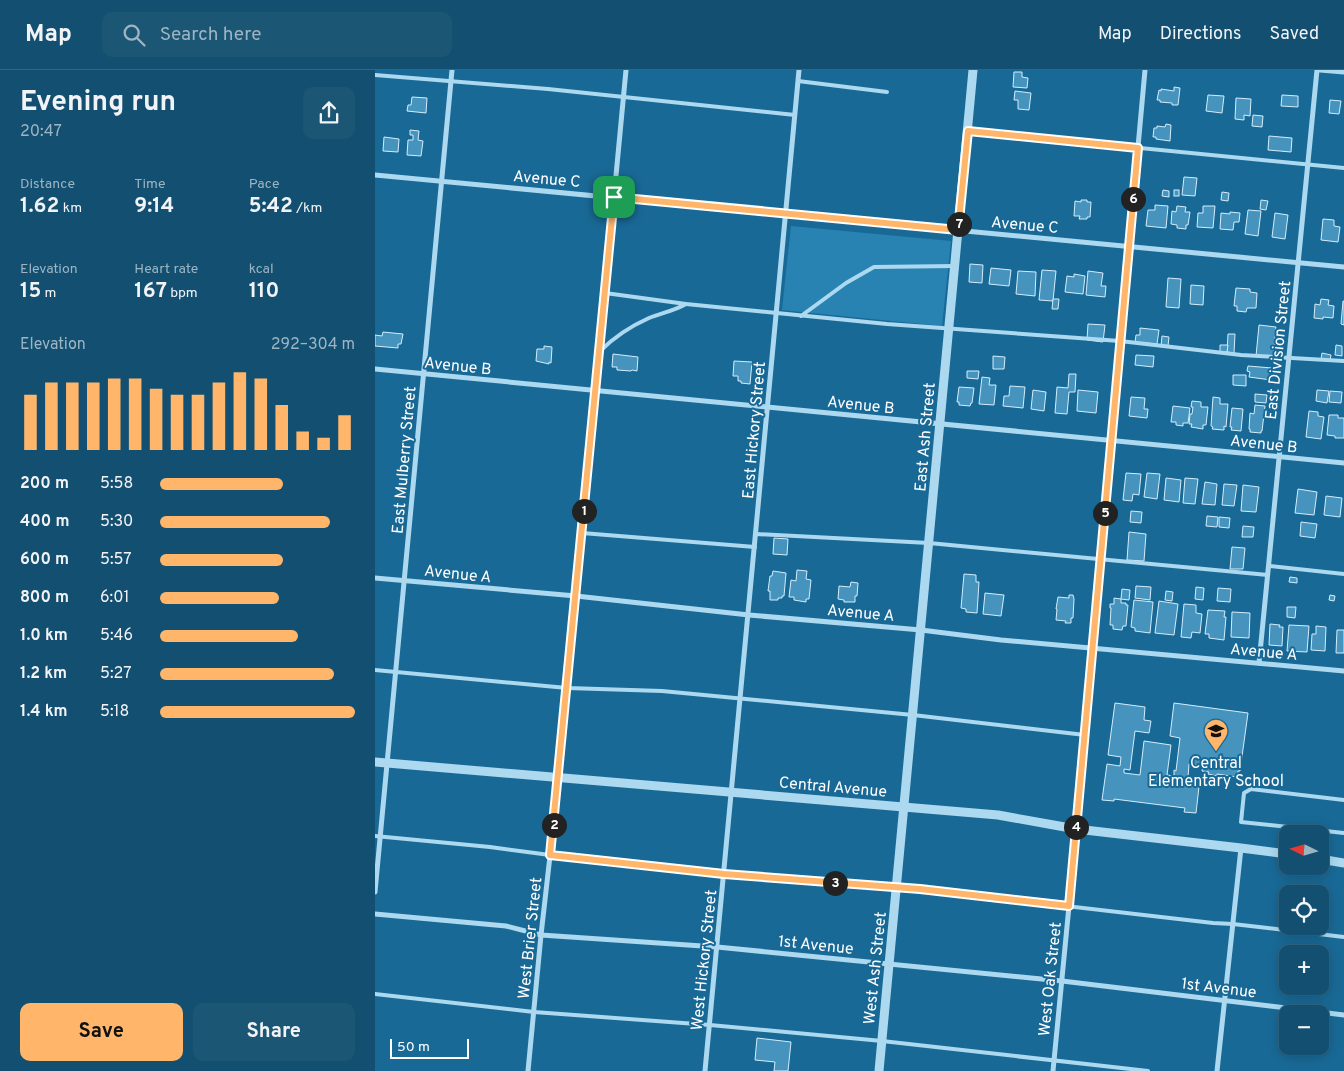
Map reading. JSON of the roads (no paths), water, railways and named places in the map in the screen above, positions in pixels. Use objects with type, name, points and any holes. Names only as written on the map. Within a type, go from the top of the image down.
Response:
[{"type":"street","name":"East Mulberry Street","points":[[375,892],[378,836],[396,672],[452,70]]},
{"type":"street","name":"West Brier Street","points":[[528,1071],[559,777],[626,70]]},
{"type":"street","name":"East Hickory Street","points":[[732,792],[799,70]]},
{"type":"street","name":"East Ash Street","points":[[904,807],[973,70]]},
{"type":"street","name":"West Oak Street","points":[[1053,1071],[1145,70]]},
{"type":"street","points":[[1319,70],[1344,72]]},
{"type":"street","name":"East Division Street","points":[[1259,663],[1298,262],[1319,70]]},
{"type":"street","name":"Avenue C","points":[[375,175],[1344,267]]},
{"type":"street","name":"Avenue B","points":[[375,369],[1344,464]]},
{"type":"street","name":"Avenue A","points":[[375,578],[921,630],[1001,640],[1344,671]]},
{"type":"street","name":"Central Avenue","points":[[375,762],[998,816],[1076,829],[1279,853]]},
{"type":"street","name":"West Hickory Street","points":[[705,1071],[732,792]]},
{"type":"street","name":"West Ash Street","points":[[879,1071],[904,807]]},
{"type":"street","points":[[1217,1071],[1241,848]]},
{"type":"street","points":[[1329,860],[1344,862]]},
{"type":"street","name":"1st Avenue","points":[[375,914],[506,926],[541,934],[717,947],[1062,981],[1344,1015]]},
{"type":"lane","points":[[375,75],[548,89],[795,115]]},
{"type":"lane","points":[[798,82],[887,92]]},
{"type":"lane","points":[[968,131],[1344,168]]},
{"type":"lane","points":[[801,316],[846,283],[874,267],[955,266]]},
{"type":"lane","points":[[605,294],[801,316],[1120,341],[1241,355],[1344,360]]},
{"type":"lane","points":[[599,352],[609,342],[627,330],[649,318],[677,310],[686,304]]},
{"type":"lane","points":[[582,533],[755,547]]},
{"type":"lane","points":[[756,534],[929,543],[1268,575]]},
{"type":"lane","points":[[1269,566],[1344,574]]},
{"type":"lane","points":[[375,670],[567,688],[662,692],[741,699],[913,715],[1085,735]]},
{"type":"lane","points":[[1344,800],[1251,789],[1244,793],[1241,822],[1344,833]]},
{"type":"lane","points":[[378,836],[724,874],[896,887],[1344,937]]},
{"type":"lane","points":[[375,994],[534,1012],[710,1025],[881,1041],[1148,1071]]},
{"type":"place","name":"Central Elementary School","points":[[1216,752]]}]
